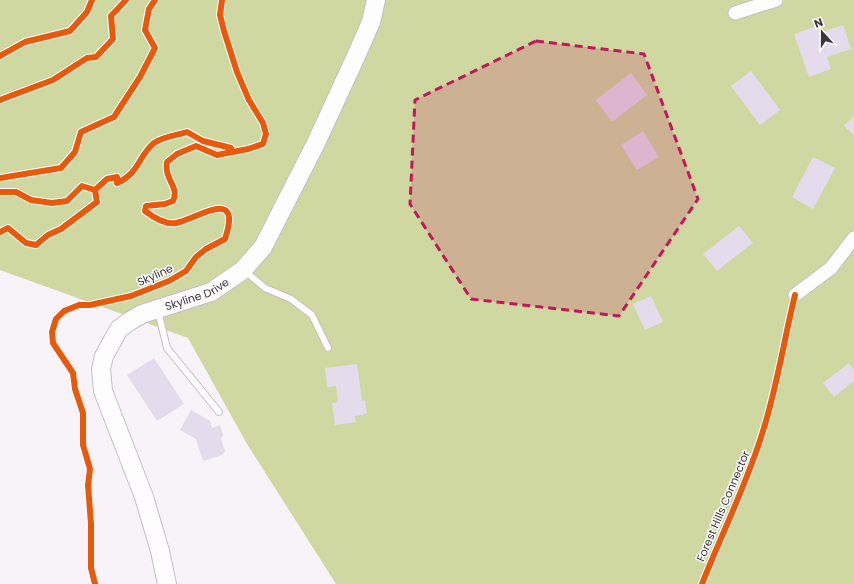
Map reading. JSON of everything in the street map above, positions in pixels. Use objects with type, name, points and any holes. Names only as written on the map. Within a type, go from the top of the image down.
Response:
[{"type":"street","name":"Skyline Drive","points":[[167,584],[158,544],[144,497],[102,391],[101,369],[104,356],[119,329],[142,314],[211,292],[243,270],[263,247],[316,143],[357,54],[371,22],[376,0]]},
{"type":"street","points":[[735,13],[776,0]]},
{"type":"street","points":[[795,295],[831,268],[854,238]]},
{"type":"lane","points":[[243,270],[265,288],[291,299],[312,315],[328,348]]},
{"type":"lane","points":[[158,309],[167,348],[219,412]]},
{"type":"highlighted area","points":[[536,41],[644,54],[698,199],[619,316],[471,299],[410,204],[415,100]]},
{"type":"green space","points":[[0,0],[854,0],[854,584],[336,584],[247,444],[188,338],[0,270]]},
{"type":"building","points":[[843,25],[851,49],[827,57],[831,69],[809,77],[794,34],[817,26],[819,33]]},
{"type":"building","points":[[751,71],[780,110],[760,125],[731,86]]},
{"type":"building","points":[[631,73],[647,95],[612,122],[596,100]]},
{"type":"building","points":[[854,116],[854,135],[844,126]]},
{"type":"building","points":[[643,131],[659,157],[637,170],[621,145]]},
{"type":"building","points":[[813,157],[835,168],[813,209],[792,197]]},
{"type":"building","points":[[739,226],[753,243],[717,271],[703,254]]},
{"type":"building","points":[[651,296],[663,322],[645,330],[633,304]]},
{"type":"building","points":[[154,358],[184,404],[157,421],[127,375]]},
{"type":"building","points":[[849,363],[854,370],[854,381],[834,397],[823,383]]},
{"type":"building","points":[[357,364],[362,401],[365,400],[367,414],[355,416],[356,422],[335,425],[332,403],[338,402],[336,386],[327,387],[325,368]]},
{"type":"building","points":[[191,410],[210,421],[212,428],[220,425],[223,435],[221,439],[225,451],[222,455],[203,461],[196,439],[180,430]]},
{"type":"cycle path","points":[[0,56],[25,42],[70,31],[87,12],[92,0]]},
{"type":"cycle path","points":[[0,100],[53,80],[87,58],[96,57],[113,39],[111,16],[126,0]]},
{"type":"cycle path","points":[[0,178],[61,168],[75,152],[81,132],[114,117],[140,77],[155,48],[145,30],[149,9],[155,0]]},
{"type":"cycle path","name":"Skyline","points":[[95,584],[91,568],[91,524],[88,485],[90,469],[83,445],[83,413],[75,389],[73,373],[53,343],[52,332],[56,319],[64,311],[79,305],[90,305],[131,296],[169,281],[186,271],[196,257],[206,249],[225,239],[229,223],[228,213],[223,209],[215,209],[176,223],[168,223],[160,220],[145,211],[146,206],[165,204],[173,201],[175,192],[168,174],[167,162],[177,154],[196,146],[217,155],[248,149],[263,144],[266,134],[263,123],[249,100],[237,72],[224,31],[220,15],[222,0]]},
{"type":"cycle path","points":[[0,192],[16,192],[31,200],[52,203],[67,201],[82,186],[95,190],[107,179],[117,177],[117,183],[125,179],[135,169],[145,153],[154,143],[187,132],[203,141],[231,148],[232,152]]},
{"type":"cycle path","points":[[0,232],[8,228],[26,243],[36,245],[48,235],[61,229],[97,202],[95,190]]},
{"type":"cycle path","name":"Forest Hills Connector","points":[[702,584],[757,451],[768,414],[795,295]]}]
